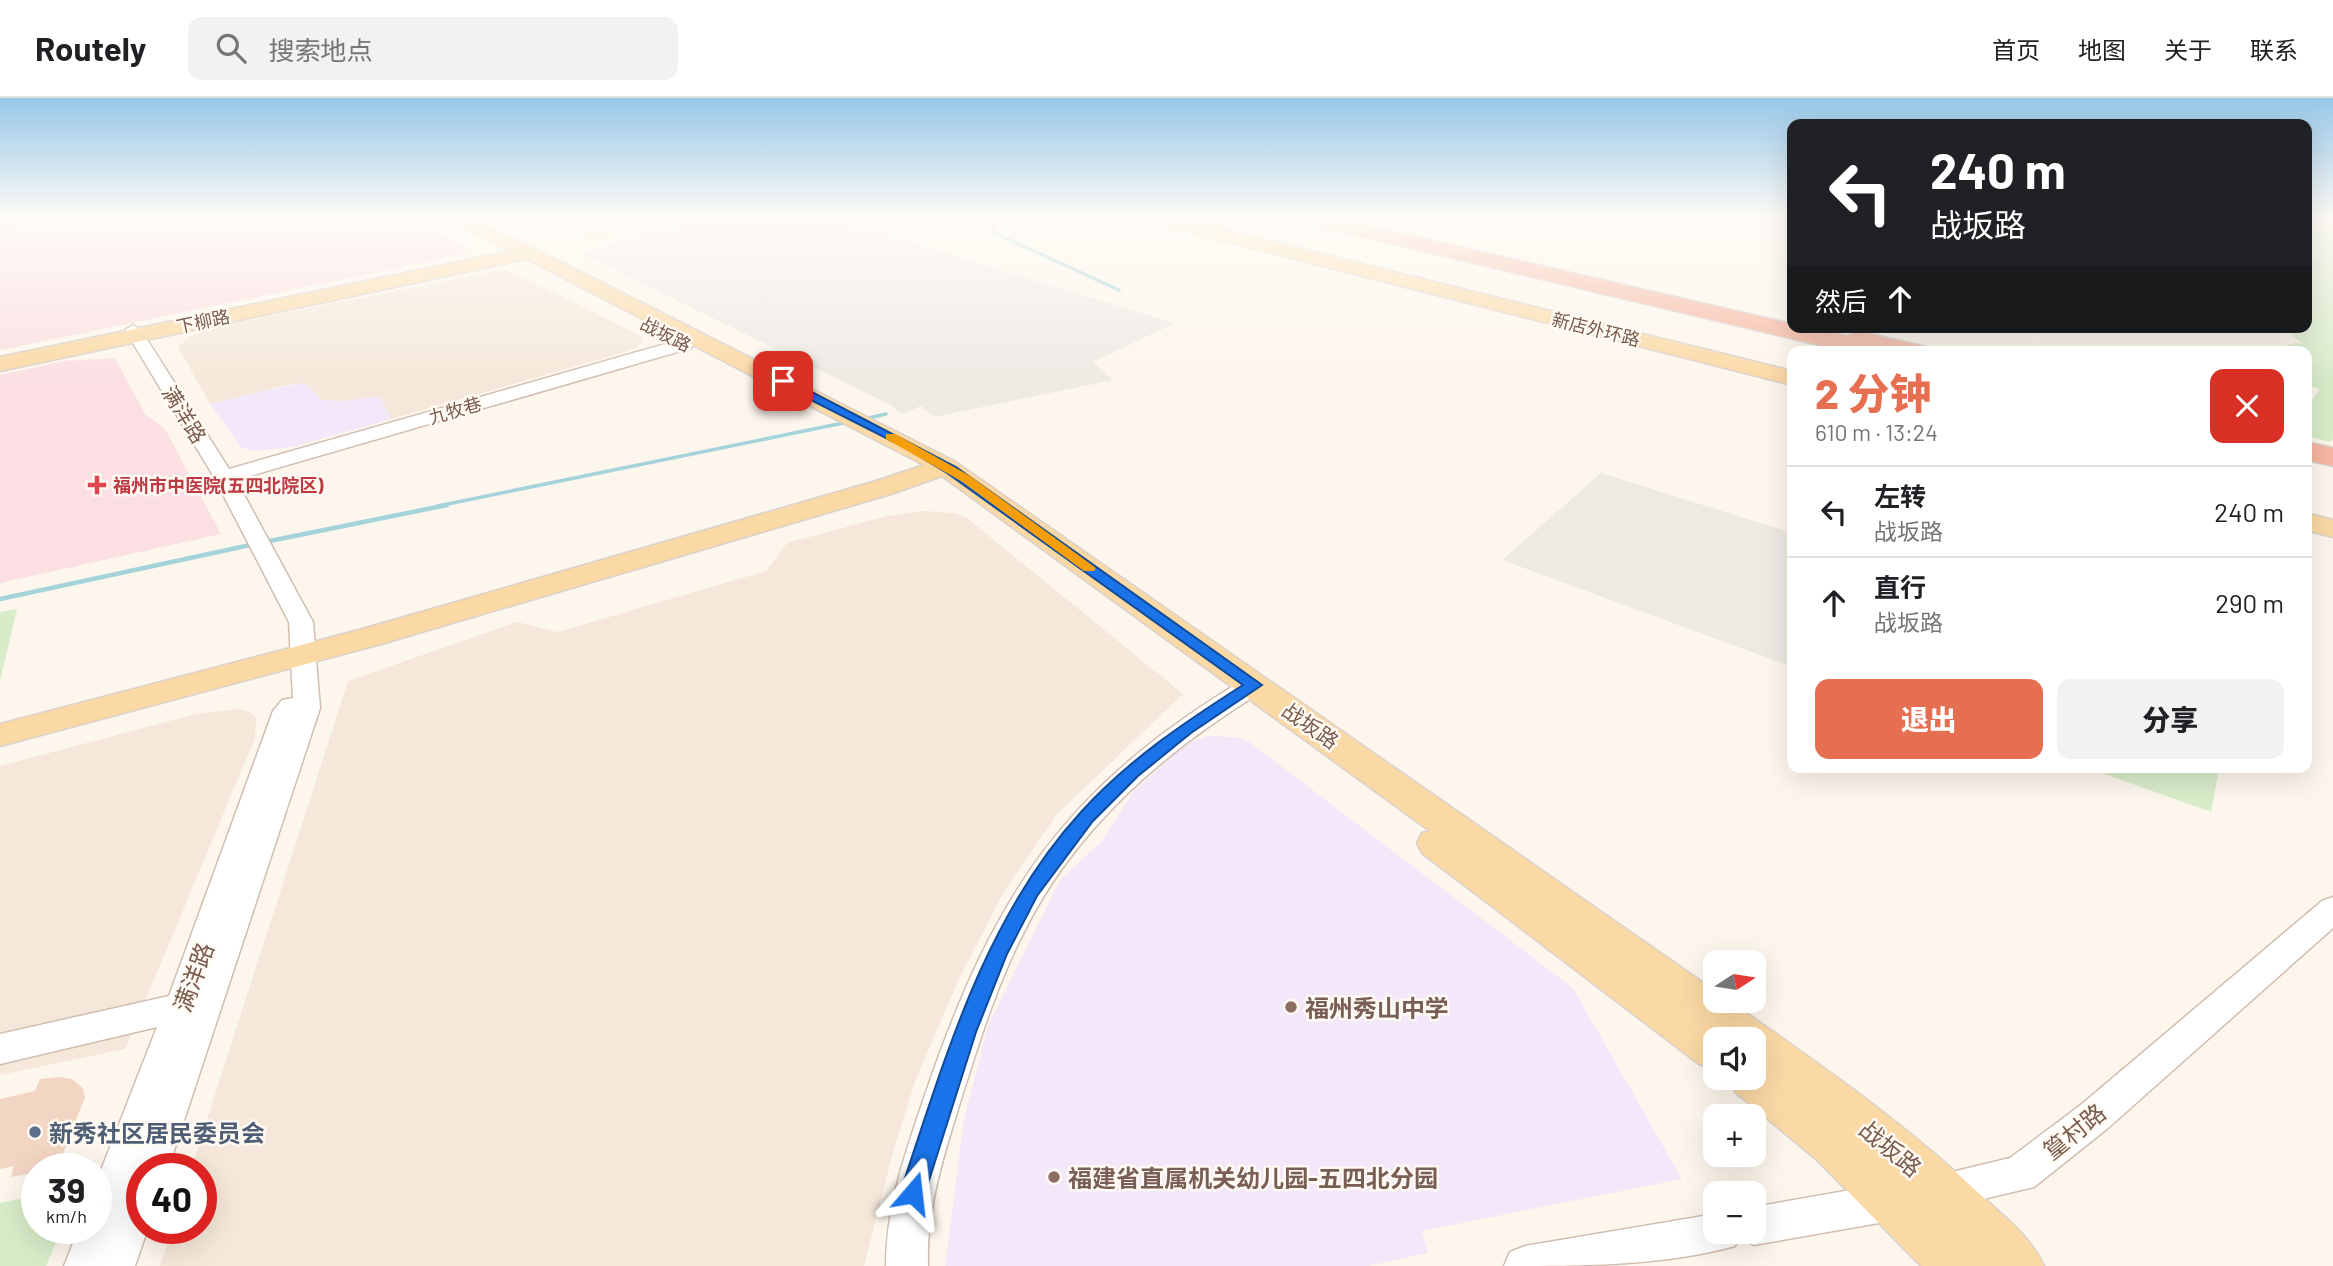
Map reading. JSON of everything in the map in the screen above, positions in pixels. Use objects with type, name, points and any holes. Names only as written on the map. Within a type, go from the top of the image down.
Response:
[{"type":"highway","points":[[1542,273],[1787,330]]},
{"type":"highway","points":[[1573,273],[1787,322]]},
{"type":"highway","points":[[1801,333],[1856,346]]},
{"type":"highway","points":[[1836,333],[1892,346]]},
{"type":"highway","points":[[2312,442],[2333,447]]},
{"type":"highway","points":[[2312,452],[2333,457]]},
{"type":"main road","name":"下柳路","points":[[0,358],[420,273]]},
{"type":"main road","name":"战坂路","points":[[555,273],[685,344],[846,420]]},
{"type":"main road","name":"战坂路","points":[[558,273],[931,465],[1245,690],[1732,1027]]},
{"type":"main road","name":"新店外环路","points":[[1373,273],[1439,289],[1492,292],[1787,365]]},
{"type":"main road","name":"新店外环路","points":[[1395,273],[1787,377]]},
{"type":"main road","name":"下柳路","points":[[0,364],[135,332]]},
{"type":"main road","points":[[0,735],[303,651],[931,465]]},
{"type":"main road","points":[[2312,506],[2333,512]]},
{"type":"main road","points":[[2312,514],[2333,520]]},
{"type":"main road","points":[[2312,523],[2333,529]]},
{"type":"main road","points":[[2312,531],[2333,538]]},
{"type":"main road","points":[[0,725],[303,651]]},
{"type":"main road","name":"战坂路","points":[[1245,690],[1703,1042]]},
{"type":"main road","name":"战坂路","points":[[1766,1051],[1871,1130],[1919,1196],[1956,1266]]},
{"type":"main road","name":"战坂路","points":[[1766,1089],[1846,1153],[1919,1196],[2017,1266]]},
{"type":"street","name":"满洋路","points":[[135,332],[224,477],[301,622],[307,708],[154,1153]]},
{"type":"street","name":"九牧巷","points":[[224,477],[685,344]]},
{"type":"street","points":[[907,1266],[907,1228],[922,1163],[965,1032],[1018,911],[1068,839],[1102,800],[1166,743],[1245,690]]},
{"type":"street","name":"满洋路","points":[[85,1266],[182,1007],[287,711],[305,692]]},
{"type":"street","name":"篁村路","points":[[1766,1224],[1919,1196],[2020,1174],[2095,1116],[2333,909]]},
{"type":"street","points":[[0,1049],[182,1007]]},
{"type":"street","points":[[114,1266],[126,1232]]},
{"type":"street","points":[[1525,1266],[1703,1235]]},
{"type":"shaded area","points":[[0,273],[376,273],[0,350]]},
{"type":"shaded area","points":[[487,273],[514,273],[641,336],[643,342],[632,350],[391,419],[379,396],[344,401],[321,400],[307,385],[291,384],[210,404],[178,347],[190,336],[219,326]]},
{"type":"shaded area","points":[[620,273],[1009,273],[1175,323],[1093,362],[1113,380],[934,417],[921,406],[902,414],[891,405]]},
{"type":"shaded area","name":"福州市中医院(五四北院区)","points":[[115,358],[145,414],[165,429],[221,534],[0,583],[0,375],[64,361]]},
{"type":"shaded area","points":[[300,383],[307,385],[321,400],[344,401],[380,396],[391,419],[292,447],[255,451],[241,447],[210,404]]},
{"type":"shaded area","points":[[1601,473],[1787,531],[1787,665],[1502,560]]},
{"type":"shaded area","points":[[923,511],[955,513],[967,518],[1183,694],[1057,814],[1002,895],[957,983],[915,1082],[893,1152],[864,1266],[160,1266],[167,1244],[217,1244],[217,1153],[196,1153],[348,681],[517,622],[558,632],[766,571],[787,543],[887,516]]},
{"type":"shaded area","points":[[236,709],[250,712],[256,718],[255,738],[125,1049],[0,1075],[0,766],[196,714]]},
{"type":"shaded area","name":"福州秀山中学","points":[[1207,736],[1235,737],[1248,741],[1573,988],[1682,1179],[1422,1231],[1428,1253],[1368,1266],[945,1266],[964,1119],[988,1026],[1060,880],[1102,841],[1133,792],[1187,743]]},
{"type":"green space","points":[[2312,273],[2333,273],[2333,439],[2330,442],[2312,437],[2312,399],[2320,389],[2312,387],[2312,346],[2285,346],[2303,344],[2289,333],[2312,333]]},
{"type":"green space","points":[[17,609],[0,681],[0,612]]},
{"type":"green space","points":[[2102,773],[2218,773],[2211,812]]},
{"type":"green space","points":[[21,1198],[21,1244],[56,1244],[46,1266],[0,1266],[0,1203]]},
{"type":"building","name":"新秀社区居民委员会","points":[[40,1079],[72,1079],[82,1087],[85,1097],[63,1153],[21,1153],[21,1175],[11,1177],[14,1166],[0,1169],[0,1099],[35,1091]]},
{"type":"waterway","points":[[1081,273],[1119,290]]},
{"type":"waterway","points":[[865,419],[886,414]]},
{"type":"waterway","points":[[438,506],[848,422]]},
{"type":"waterway","points":[[265,542],[447,505]]},
{"type":"waterway","points":[[0,599],[255,544]]},
{"type":"slow traffic","points":[[891,436],[965,479],[1089,568]]},
{"type":"place","name":"福州市中医院(五四北院区)","points":[[97,485]]},
{"type":"place","name":"福州秀山中学","points":[[1291,1007]]},
{"type":"place","name":"新秀社区居民委员会","points":[[35,1132]]},
{"type":"place","name":"福建省直属机关幼儿园-五四北分园","points":[[1054,1177]]},
{"type":"route","points":[[783,381],[908,445],[965,479],[1254,685],[1185,729],[1132,772],[1102,800],[1068,839],[1030,892],[1008,930],[965,1032],[913,1193]]}]
